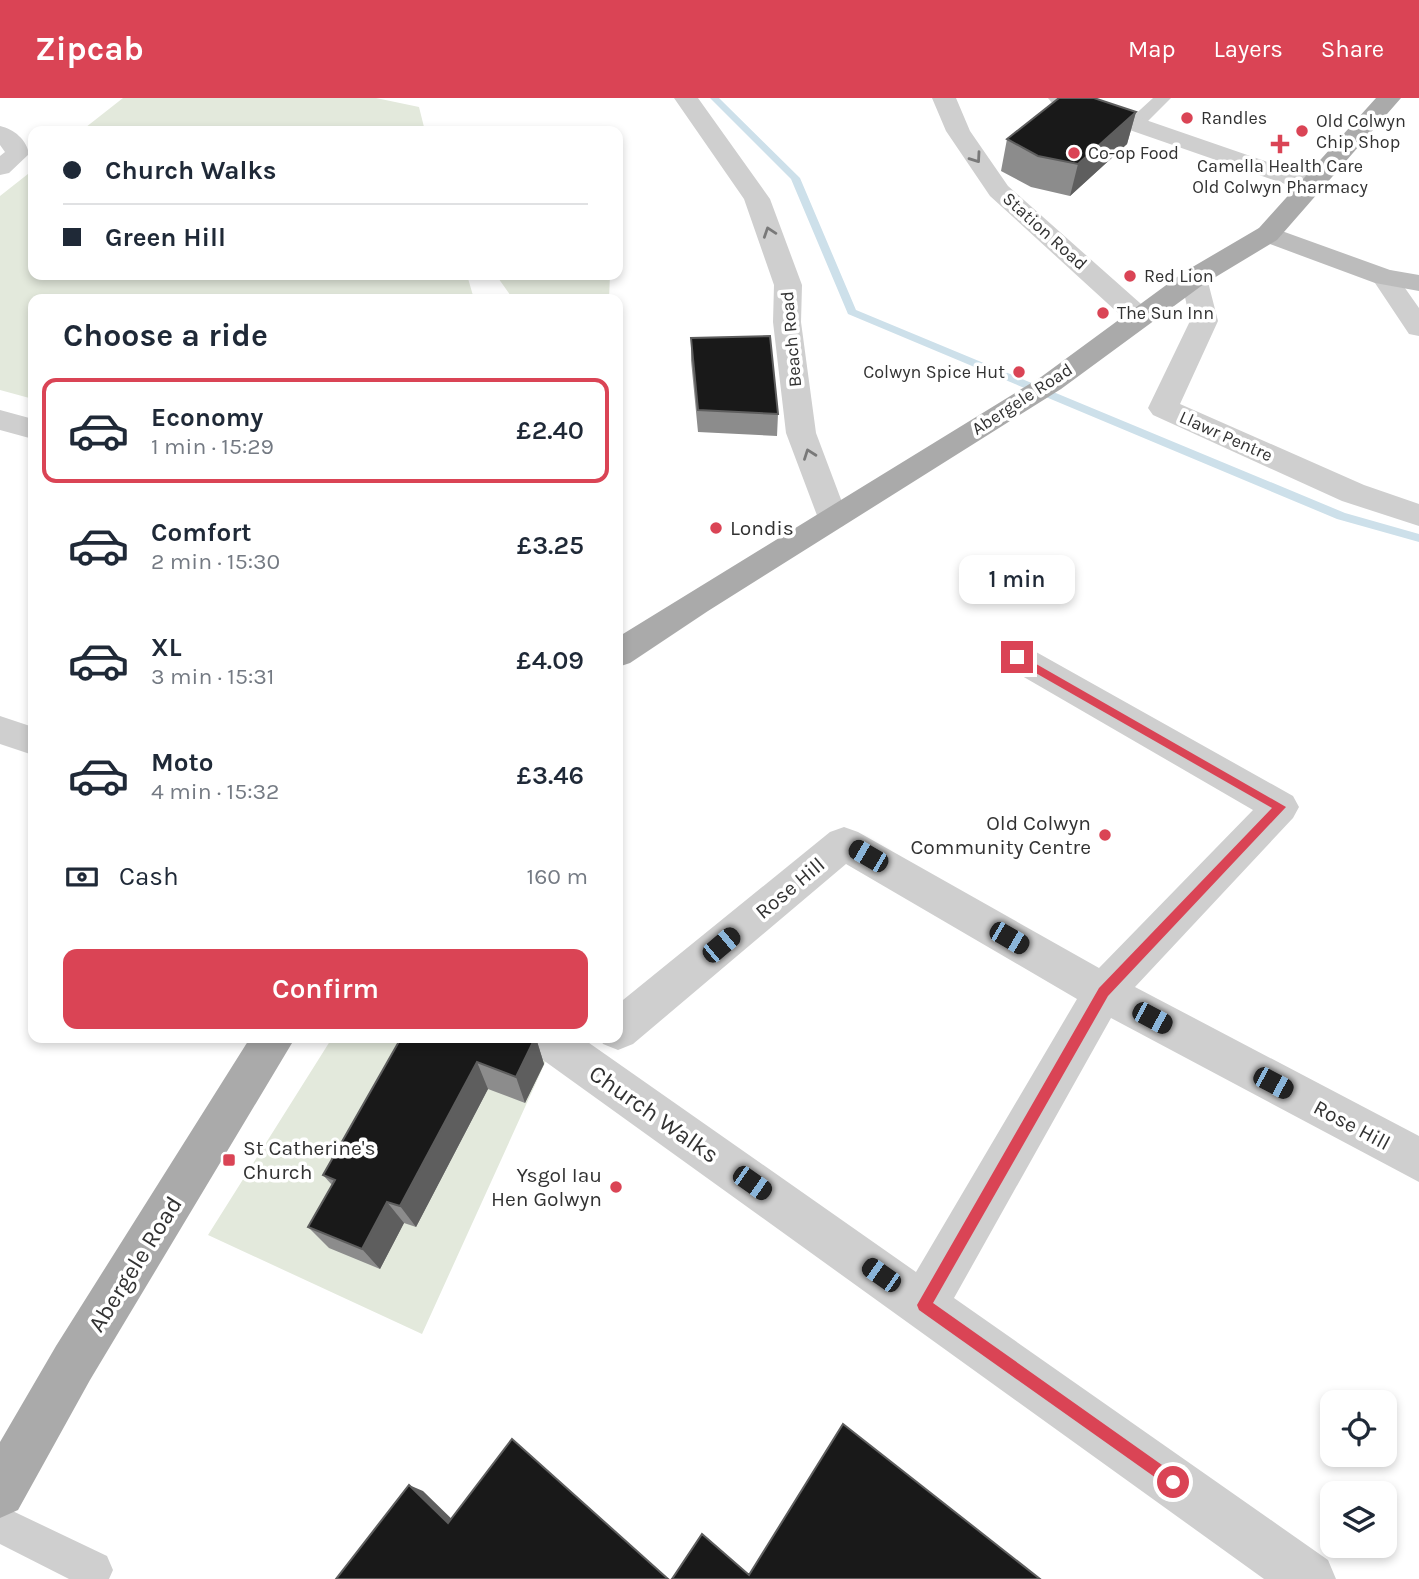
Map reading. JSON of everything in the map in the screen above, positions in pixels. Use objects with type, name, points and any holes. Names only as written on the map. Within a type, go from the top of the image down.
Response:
[{"type":"main road","name":"Abergele Road","points":[[623,649],[1051,383],[1194,278],[1268,234],[1314,186],[1389,98]]},
{"type":"main road","name":"Abergele Road","points":[[0,1492],[73,1363],[271,1043]]},
{"type":"street","name":"Beach Road","points":[[686,98],[757,199],[788,285],[787,322],[801,433],[832,518]]},
{"type":"street","name":"Station Road","points":[[944,98],[958,131],[999,191],[1139,317]]},
{"type":"street","points":[[1060,98],[1314,186]]},
{"type":"street","points":[[0,133],[16,146],[17,154],[0,168]]},
{"type":"street","points":[[1268,234],[1384,278],[1419,283]]},
{"type":"street","name":"Llawr Pentre","points":[[1194,278],[1204,321],[1163,408],[1353,493],[1419,515]]},
{"type":"street","points":[[1384,278],[1419,328]]},
{"type":"street","points":[[0,420],[28,428]]},
{"type":"street","points":[[924,1305],[1103,992],[1280,807],[1017,657]]},
{"type":"street","points":[[0,730],[28,739]]},
{"type":"street","name":"Rose Hill","points":[[623,1026],[844,843],[1103,992],[1419,1160]]},
{"type":"street","name":"Church Walks","points":[[579,1046],[924,1305],[1309,1579]]},
{"type":"lane","points":[[1135,124],[1163,98]]},
{"type":"lane","points":[[0,1524],[93,1570],[89,1579]]},
{"type":"shaded area","points":[[123,98],[376,98],[419,107],[424,126],[87,126]]},
{"type":"shaded area","points":[[28,174],[28,280],[468,280],[473,294],[28,294],[28,398],[0,390],[0,196]]},
{"type":"shaded area","points":[[500,280],[610,280],[609,294],[509,294]]},
{"type":"shaded area","points":[[329,1043],[538,1043],[550,1052],[422,1334],[208,1235]]},
{"type":"building","points":[[1059,98],[1094,98],[1136,112],[1078,164],[1038,156],[1007,139]]},
{"type":"building","points":[[770,336],[778,414],[698,410],[691,338]]},
{"type":"building","points":[[398,1043],[533,1043],[516,1077],[477,1062],[400,1206],[387,1202],[362,1249],[308,1227],[335,1180],[323,1175]]},
{"type":"building","points":[[843,1424],[1040,1579],[672,1579],[702,1534],[749,1575]]},
{"type":"building","points":[[512,1439],[668,1579],[336,1579],[409,1485],[448,1523]]},
{"type":"waterway","points":[[714,98],[795,178],[852,312],[1341,516],[1419,538]]},
{"type":"place","name":"Randles","points":[[1187,118]]},
{"type":"place","name":"Old Colwyn Chip Shop","points":[[1302,131]]},
{"type":"place","name":"Camella Health Care Old Colwyn Pharmacy","points":[[1280,144]]},
{"type":"place","name":"Co-op Food","points":[[1074,153]]},
{"type":"place","name":"Red Lion","points":[[1130,276]]},
{"type":"place","name":"The Sun Inn","points":[[1103,313]]},
{"type":"place","name":"Colwyn Spice Hut","points":[[1019,372]]},
{"type":"place","name":"Londis","points":[[716,528]]},
{"type":"place","name":"Old Colwyn Community Centre","points":[[1105,835]]},
{"type":"place","name":"St Catherine's Church","points":[[229,1160]]},
{"type":"place","name":"Ysgol Iau Hen Golwyn","points":[[616,1187]]},
{"type":"route","points":[[1017,657],[1280,807],[1103,992],[924,1305],[1173,1482]]}]
